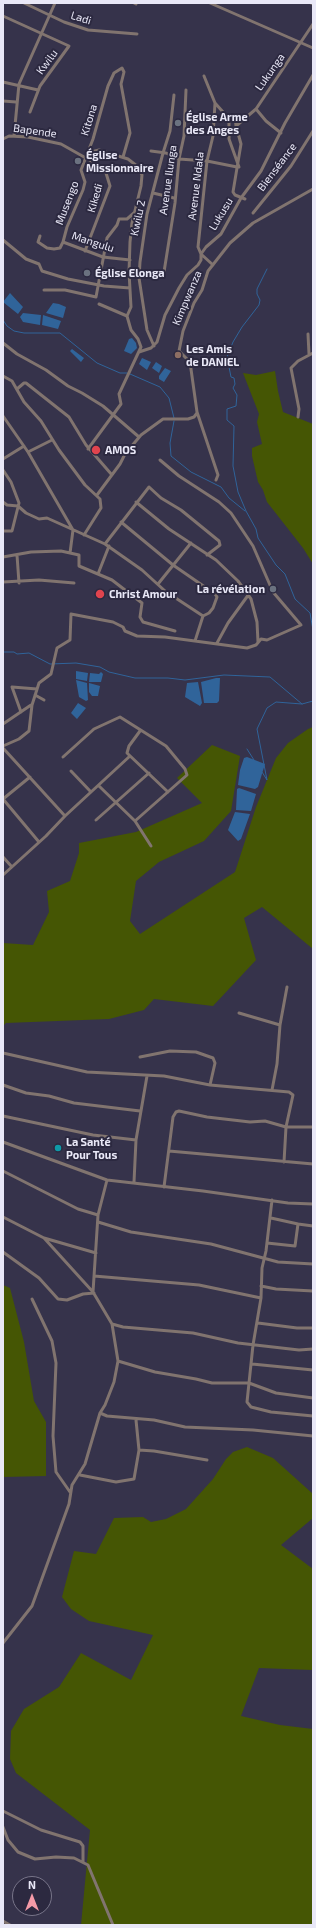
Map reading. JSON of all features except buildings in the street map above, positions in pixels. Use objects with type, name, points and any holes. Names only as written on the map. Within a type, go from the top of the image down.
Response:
[{"type":"street","name":"Ladi","points":[[24,3],[48,15],[88,30],[137,34]]},
{"type":"street","points":[[14,136],[16,102],[19,84],[48,15],[55,3]]},
{"type":"street","points":[[210,3],[313,48]]},
{"type":"street","points":[[219,8],[222,3]]},
{"type":"street","name":"Kwilu","points":[[3,16],[69,46],[38,90],[30,112]]},
{"type":"street","name":"Lukunga","points":[[236,126],[256,108],[302,43],[313,24]]},
{"type":"street","name":"Kitona","points":[[82,171],[108,86],[114,73],[120,69],[124,69],[121,84],[130,132],[123,157]]},
{"type":"street","name":"Lukusu","points":[[154,346],[161,332],[165,315],[187,275],[201,260],[201,254],[209,244],[221,234],[261,171],[280,133],[313,75]]},
{"type":"street","points":[[204,76],[215,103],[223,112],[229,124],[229,139],[238,167]]},
{"type":"street","points":[[3,82],[19,84],[38,90]]},
{"type":"street","name":"Avenue Ilunga","points":[[164,272],[179,159],[184,136],[186,90]]},
{"type":"street","name":"Kwilu 2","points":[[154,346],[147,330],[139,278],[144,227],[170,131],[174,95]]},
{"type":"street","points":[[3,101],[16,102]]},
{"type":"street","name":"Avenue Ndala","points":[[201,254],[198,247],[208,161],[213,136],[215,103]]},
{"type":"street","points":[[256,108],[266,121],[280,133]]},
{"type":"street","points":[[235,115],[236,126],[241,144],[234,192],[235,195],[243,198]]},
{"type":"street","name":"Bienséance","points":[[253,213],[291,166],[313,131]]},
{"type":"street","name":"Bapende","points":[[3,138],[7,136],[14,136],[45,140],[61,144],[86,158]]},
{"type":"street","points":[[87,153],[98,150],[123,157],[137,166],[142,175],[130,242],[131,307],[127,316],[132,332],[140,342],[141,347],[119,394],[121,404],[115,415],[88,449]]},
{"type":"street","points":[[151,152],[163,153],[179,159],[208,161],[238,167]]},
{"type":"street","name":"Kikedi","points":[[86,158],[93,162],[97,168],[106,173],[110,184],[86,251]]},
{"type":"street","name":"Musengo","points":[[63,242],[67,227],[85,186],[85,178],[82,171]]},
{"type":"street","name":"Kimpwanza","points":[[216,480],[218,475],[197,412],[190,362],[179,349],[187,318],[202,290],[208,271],[230,243],[244,229],[274,210],[313,190]]},
{"type":"street","points":[[153,193],[174,198]]},
{"type":"street","points":[[44,290],[65,290],[96,297],[107,238],[117,225],[119,219],[126,219],[135,212]]},
{"type":"street","name":"Mangulu","points":[[40,236],[38,242],[47,248],[60,248],[63,242],[103,257],[130,260]]},
{"type":"street","points":[[3,240],[26,259],[39,264],[42,271],[68,279],[130,288]]},
{"type":"street","points":[[201,254],[213,265]]},
{"type":"street","points":[[99,304],[127,316]]},
{"type":"street","points":[[298,417],[299,409],[291,368],[292,364],[311,353],[308,334]]},
{"type":"street","points":[[3,343],[17,354],[46,370],[65,384],[82,393],[115,415],[139,437]]},
{"type":"street","points":[[139,352],[154,346]]},
{"type":"street","points":[[3,376],[12,381],[24,402],[41,421],[52,440],[85,485],[101,500],[101,508],[84,535]]},
{"type":"street","points":[[17,389],[26,383],[68,416],[88,449],[112,475]]},
{"type":"street","points":[[97,495],[125,454],[139,437],[163,419],[188,419],[194,417],[197,412]]},
{"type":"street","points":[[3,416],[28,452],[73,530],[70,553]]},
{"type":"street","points":[[28,452],[52,440]]},
{"type":"street","points":[[3,459],[24,446]]},
{"type":"street","points":[[65,816],[3,747],[19,739],[30,731],[32,705],[37,689],[41,680],[50,674],[57,648],[70,640],[71,614],[113,622],[123,627],[125,631],[137,636],[195,641],[248,648],[256,645],[261,639],[267,640],[301,625],[273,592],[253,546],[231,513],[222,504],[197,486],[179,476],[160,460]]},
{"type":"street","points":[[3,470],[4,476],[11,482],[18,499],[18,506],[12,531],[3,531]]},
{"type":"street","points":[[106,544],[147,487],[150,487],[161,498],[181,510],[219,541],[220,545],[206,555]]},
{"type":"street","points":[[3,502],[7,505],[18,506],[26,513],[39,519],[47,518],[110,546],[158,584],[203,616]]},
{"type":"street","points":[[136,502],[169,529],[206,555],[216,560],[232,575],[252,599],[256,615],[258,642]]},
{"type":"street","points":[[121,522],[173,565],[217,596],[209,613],[203,616],[195,641]]},
{"type":"street","points":[[158,584],[191,543]]},
{"type":"street","points":[[98,574],[110,546]]},
{"type":"street","points":[[3,557],[31,552],[61,551],[79,555],[79,566],[112,580],[142,603],[140,617],[143,622],[175,631]]},
{"type":"street","points":[[17,555],[20,582]]},
{"type":"street","points":[[3,582],[39,580],[74,583]]},
{"type":"street","points":[[217,644],[248,594]]},
{"type":"street","points":[[21,712],[12,687],[37,689]]},
{"type":"street","points":[[35,695],[44,700]]},
{"type":"street","points":[[3,724],[32,705]]},
{"type":"street","points":[[63,757],[94,729],[120,717],[166,746],[174,754],[187,773],[185,779],[168,792],[135,822]]},
{"type":"street","points":[[140,730],[127,750],[130,756],[168,792]]},
{"type":"street","points":[[3,875],[130,756]]},
{"type":"street","points":[[70,771],[91,792]]},
{"type":"street","points":[[96,820],[149,773]]},
{"type":"street","points":[[30,777],[3,799],[39,842]]},
{"type":"street","points":[[99,786],[135,822],[151,846]]},
{"type":"street","points":[[3,857],[12,867]]},
{"type":"street","points":[[272,1090],[277,1064],[280,1024],[287,987]]},
{"type":"street","points":[[238,1013],[280,1024]]},
{"type":"street","points":[[140,1057],[170,1051],[196,1052],[213,1058],[214,1063],[210,1085]]},
{"type":"street","points":[[3,1053],[87,1072],[164,1076],[210,1085],[284,1090],[292,1093],[293,1096],[286,1127],[284,1162]]},
{"type":"street","points":[[134,1182],[136,1140],[147,1076]]},
{"type":"street","points":[[3,1085],[26,1093],[49,1096],[74,1103],[140,1111]]},
{"type":"street","points":[[164,1186],[173,1117],[176,1112],[179,1111],[207,1117],[250,1122],[265,1121],[286,1127],[313,1127]]},
{"type":"street","points":[[3,1116],[93,1135],[136,1140]]},
{"type":"street","points":[[3,1142],[107,1180],[134,1182],[288,1203],[313,1204]]},
{"type":"street","points":[[169,1151],[313,1164]]},
{"type":"street","points":[[3,1171],[78,1209],[98,1215]]},
{"type":"street","points":[[94,1293],[98,1215],[107,1180]]},
{"type":"street","points":[[272,1200],[271,1218],[263,1258],[261,1298],[258,1323],[253,1345],[247,1402],[251,1407],[279,1413],[313,1416]]},
{"type":"street","points":[[3,1217],[44,1238],[96,1253]]},
{"type":"street","points":[[271,1218],[313,1226]]},
{"type":"street","points":[[98,1222],[131,1232],[212,1244],[278,1262],[313,1264]]},
{"type":"street","points":[[267,1243],[295,1246],[298,1224]]},
{"type":"street","points":[[3,1643],[32,1606],[68,1504],[72,1485],[80,1474],[90,1450],[100,1413],[114,1382],[118,1362],[112,1324],[94,1293],[44,1238]]},
{"type":"street","points":[[3,1252],[39,1278],[58,1299],[67,1300],[83,1294],[94,1293]]},
{"type":"street","points":[[94,1276],[199,1285],[261,1298]]},
{"type":"street","points":[[261,1286],[313,1291]]},
{"type":"street","points":[[32,1299],[52,1341],[56,1363],[53,1436],[56,1472],[70,1493]]},
{"type":"street","points":[[258,1323],[297,1328],[313,1328]]},
{"type":"street","points":[[112,1324],[123,1327],[193,1333],[253,1345],[299,1350],[313,1349]]},
{"type":"street","points":[[118,1362],[155,1372],[212,1383],[249,1383],[276,1393],[313,1398]]},
{"type":"street","points":[[252,1364],[313,1370]]},
{"type":"street","points":[[100,1413],[107,1416],[136,1420],[154,1420],[185,1427],[252,1430],[313,1436]]},
{"type":"street","points":[[80,1474],[116,1482],[134,1479],[139,1450],[136,1437],[136,1420]]},
{"type":"street","points":[[139,1450],[207,1460]]},
{"type":"street","points":[[3,1811],[41,1830],[80,1842],[83,1846],[83,1862]]},
{"type":"street","points":[[3,1827],[8,1840],[18,1852],[35,1859],[56,1857],[74,1858],[88,1865],[96,1881],[113,1925]]},
{"type":"street","points":[[3,1921],[10,1925]]},
{"type":"green space","points":[[275,371],[283,412],[313,424],[313,564],[303,548],[267,502],[263,490],[258,482],[252,456],[252,448],[262,444],[257,422],[259,414],[243,373],[256,375]]},
{"type":"green space","points":[[313,727],[313,949],[262,907],[244,918],[256,960],[213,1006],[154,999],[144,1010],[109,1019],[6,1023],[3,1026],[3,943],[33,945],[49,912],[47,891],[70,881],[79,853],[79,843],[136,832],[202,803],[177,778],[212,745],[240,756],[231,811],[204,841],[159,862],[136,881],[130,921],[140,934],[235,872],[256,807],[276,758],[288,743]]},
{"type":"green space","points":[[3,1285],[10,1288],[24,1342],[34,1401],[46,1422],[46,1476],[3,1477]]},
{"type":"green space","points":[[247,1447],[273,1458],[313,1494],[313,1518],[281,1545],[313,1569],[313,1670],[259,1668],[241,1716],[280,1725],[313,1729],[313,1925],[81,1925],[90,1830],[16,1773],[10,1759],[11,1731],[24,1709],[59,1687],[81,1653],[131,1680],[153,1635],[89,1621],[71,1609],[62,1597],[74,1551],[96,1554],[114,1518],[143,1517],[151,1522],[166,1519],[186,1509],[213,1479],[226,1459],[233,1452]]},
{"type":"water","points":[[10,293],[23,307],[18,314],[3,302]]},
{"type":"water","points":[[53,303],[66,307],[63,318],[46,313]]},
{"type":"water","points":[[23,313],[41,315],[40,325],[23,322],[20,317]]},
{"type":"water","points":[[43,315],[61,321],[58,329],[42,325]]},
{"type":"water","points":[[132,338],[136,343],[137,348],[131,354],[124,351],[129,339]]},
{"type":"water","points":[[72,349],[84,358],[81,362],[70,351]]},
{"type":"water","points":[[142,358],[151,362],[147,370],[139,364]]},
{"type":"water","points":[[156,362],[162,366],[159,373],[152,368]]},
{"type":"water","points":[[165,368],[171,371],[164,382],[159,379],[159,376]]},
{"type":"water","points":[[76,671],[88,673],[87,681],[76,679]]},
{"type":"water","points":[[101,672],[103,674],[101,682],[89,682],[90,673],[99,674]]},
{"type":"water","points":[[220,678],[219,701],[217,703],[204,703],[201,682]]},
{"type":"water","points":[[76,680],[87,683],[88,700],[86,701],[79,697]]},
{"type":"water","points":[[198,682],[202,703],[200,706],[185,697],[187,683]]},
{"type":"water","points":[[89,683],[100,686],[98,696],[92,696],[89,692]]},
{"type":"water","points":[[78,703],[86,708],[77,719],[71,713]]},
{"type":"water","points":[[247,757],[265,764],[258,787],[255,789],[238,785],[240,770],[244,758]]},
{"type":"water","points":[[239,788],[256,794],[251,811],[236,810],[237,789]]},
{"type":"water","points":[[235,812],[250,814],[241,839],[238,841],[228,830]]},
{"type":"waterway","points":[[267,269],[257,289],[257,294],[260,300],[259,305],[242,327],[233,342],[227,357],[231,377],[234,378],[235,384],[233,388],[237,395],[236,406],[227,409],[227,420],[234,426],[233,466],[238,492],[256,529],[258,538],[276,565],[285,574],[295,599],[310,613],[313,630]]},
{"type":"waterway","points":[[3,320],[7,326],[14,331],[24,333],[60,333],[97,363],[120,373],[127,373]]},
{"type":"waterway","points":[[130,374],[160,387],[169,398],[174,418]]},
{"type":"waterway","points":[[174,421],[170,443],[171,456],[191,472],[221,487],[229,498],[245,511]]},
{"type":"waterway","points":[[3,652],[14,652],[17,654],[29,653],[50,664],[76,663],[100,667],[109,672],[135,678],[168,678],[185,680],[224,675],[270,677],[302,704]]},
{"type":"waterway","points":[[262,772],[267,780],[257,729],[267,708],[276,702],[302,704],[313,701]]},
{"type":"waterway","points":[[247,749],[254,760]]},
{"type":"place","name":"Église Arme des Anges","points":[[178,123]]},
{"type":"place","name":"Église Missionnaire","points":[[78,161]]},
{"type":"place","name":"Église Elonga","points":[[87,273]]},
{"type":"place","name":"Les Amis de DANIEL","points":[[178,355]]},
{"type":"place","name":"AMOS","points":[[96,450]]},
{"type":"place","name":"La révélation","points":[[273,589]]},
{"type":"place","name":"Christ Amour","points":[[100,594]]},
{"type":"place","name":"La Santé Pour Tous","points":[[58,1148]]}]
